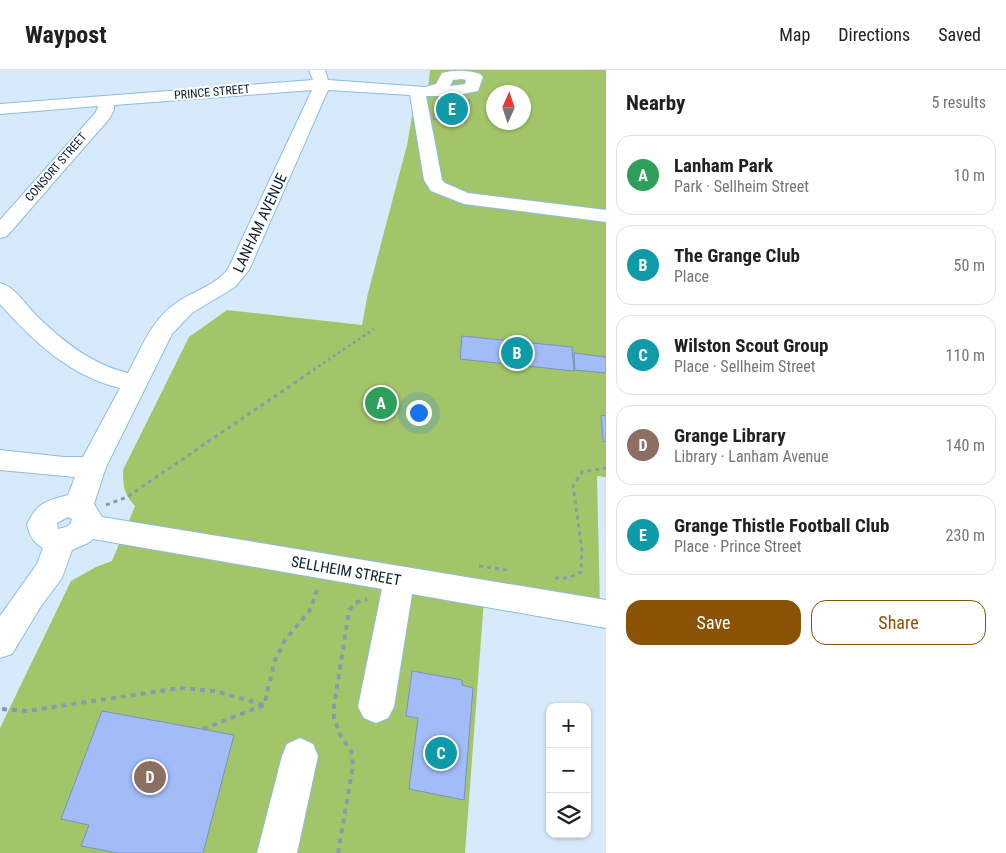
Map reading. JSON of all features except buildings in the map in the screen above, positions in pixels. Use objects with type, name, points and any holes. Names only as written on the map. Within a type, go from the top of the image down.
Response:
[{"type":"street","name":"PRINCE STREET","points":[[0,109],[286,85],[319,77],[346,84],[420,92],[433,180],[438,187],[464,198],[606,216]]},
{"type":"street","name":"LANHAM AVENUE","points":[[0,644],[51,569],[77,522],[92,467],[161,333],[173,316],[188,304],[225,286],[233,279],[312,111],[319,77]]},
{"type":"street","name":"CONSORT STREET","points":[[0,232],[103,115],[106,110],[106,100]]},
{"type":"street","points":[[0,290],[17,310],[84,367],[108,377],[134,383]]},
{"type":"street","points":[[0,460],[64,467],[92,467]]},
{"type":"street","name":"SELLHEIM STREET","points":[[77,522],[399,580],[606,614]]},
{"type":"street","points":[[376,706],[399,580]]},
{"type":"street","points":[[277,853],[300,756]]},
{"type":"path","points":[[77,522],[127,497],[374,328]]},
{"type":"path","points":[[547,578],[568,578],[580,572],[582,550],[573,486],[582,472],[606,468]]},
{"type":"path","points":[[474,593],[475,569],[479,566],[513,572]]},
{"type":"path","points":[[264,705],[276,660],[285,640],[310,610],[317,590]]},
{"type":"path","points":[[2,709],[27,711],[180,688],[215,691],[264,705]]},
{"type":"path","points":[[203,729],[264,705]]},
{"type":"green space","points":[[430,70],[606,70],[606,477],[597,476],[600,608],[485,586],[465,853],[0,853],[0,728],[71,581],[96,567],[112,561],[135,506],[128,498],[125,490],[123,470],[189,337],[227,310],[362,325],[368,293],[407,145],[415,99],[428,88]]},
{"type":"place","name":"Grange Thistle Football Club","points":[[452,109]]},
{"type":"place","name":"The Grange Club","points":[[517,353]]},
{"type":"place","name":"Lanham Park","points":[[381,403]]},
{"type":"place","name":"Wilston Scout Group","points":[[441,753]]},
{"type":"place","name":"Grange Library","points":[[150,777]]}]
